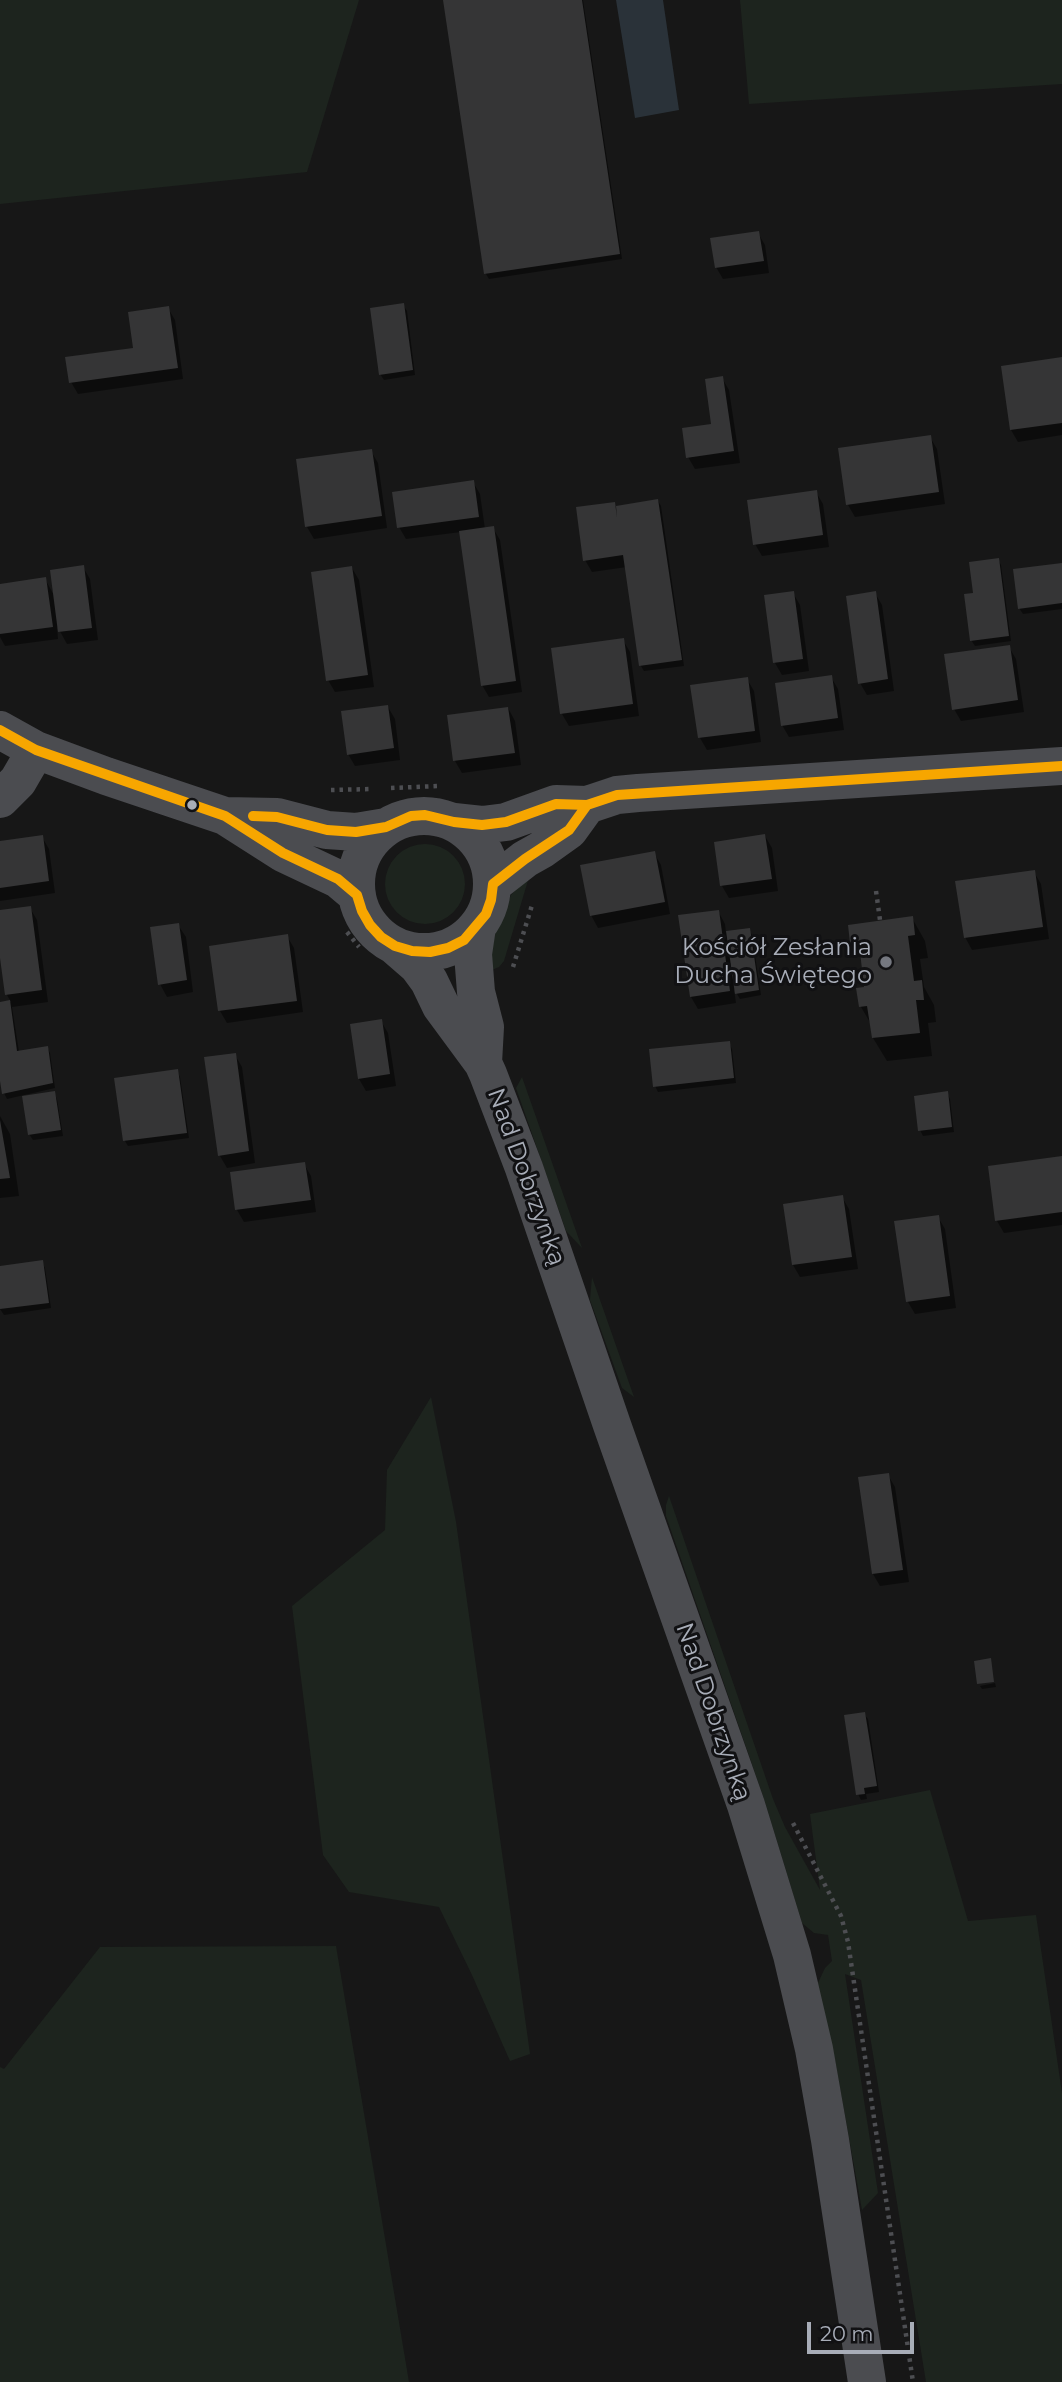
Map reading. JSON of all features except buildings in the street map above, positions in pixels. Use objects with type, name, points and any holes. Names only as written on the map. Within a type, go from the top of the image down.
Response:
[{"type":"street","points":[[0,730],[36,750],[225,816],[283,853],[338,879],[357,895]]},
{"type":"street","points":[[0,799],[18,781],[36,750]]},
{"type":"street","points":[[450,804],[482,825],[506,822],[556,804],[587,805],[617,795],[1062,766]]},
{"type":"street","points":[[450,804],[487,854],[492,869],[491,900],[486,914],[464,940],[448,948],[421,951],[395,946],[381,937],[362,911],[357,895],[356,876],[361,857],[371,840],[386,827],[398,820],[425,815],[450,804]]},
{"type":"street","points":[[493,884],[569,830],[587,805]]},
{"type":"street","points":[[225,816],[278,817],[327,830],[356,832],[386,827]]},
{"type":"street","name":"Nad Dobrzynką","points":[[477,927],[473,954],[477,992],[485,1027],[483,1063]]},
{"type":"street","name":"Nad Dobrzynką","points":[[395,946],[418,966],[441,1006],[483,1063],[524,1168],[742,1792],[792,1955],[814,2049],[867,2382]]},
{"type":"path","points":[[389,788],[450,804]]},
{"type":"path","points":[[322,790],[376,789]]},
{"type":"path","points":[[876,891],[880,920]]},
{"type":"path","points":[[510,976],[536,893]]},
{"type":"path","points":[[882,2175],[913,2382]]},
{"type":"shaded area","points":[[0,0],[359,0],[307,172],[0,204]]},
{"type":"shaded area","points":[[616,0],[663,0],[679,110],[635,118]]},
{"type":"shaded area","points":[[740,0],[1062,0],[1062,84],[749,104]]},
{"type":"shaded area","points":[[417,844],[433,844],[454,855],[465,876],[465,892],[454,913],[433,924],[417,924],[403,918],[391,906],[385,892],[385,876],[391,862],[403,850]]},
{"type":"shaded area","points":[[529,877],[504,961],[499,967],[487,972],[495,934],[511,895]]},
{"type":"shaded area","points":[[522,1077],[582,1248],[566,1231],[516,1088]]},
{"type":"shaded area","points":[[592,1277],[634,1397],[622,1388],[590,1300]]},
{"type":"shaded area","points":[[431,1397],[456,1522],[530,2054],[510,2061],[439,1907],[349,1892],[323,1855],[292,1606],[385,1530],[387,1470]]},
{"type":"shaded area","points":[[669,1496],[773,1799],[785,1827],[820,1890],[810,1814],[930,1790],[968,1921],[1036,1915],[1062,2093],[1062,2382],[926,2382],[861,1980],[845,1974],[878,2193],[862,2210],[835,2060],[817,1985],[825,1968],[832,1961],[828,1935],[814,1933],[802,1923],[764,1799],[666,1516]]},
{"type":"shaded area","points":[[336,1946],[409,2382],[0,2382],[0,2067],[4,2069],[100,1947]]},
{"type":"transit line","points":[[0,730],[36,750],[225,816],[283,853],[338,879],[357,895],[362,911],[381,937],[395,946],[430,952],[448,948],[464,940],[486,914],[493,884],[569,830],[587,805],[617,795],[1062,766]]},
{"type":"transit line","points":[[253,816],[277,817],[327,830],[356,832],[386,827],[411,816],[425,815],[482,825],[506,822],[556,804],[587,805]]},
{"type":"place","name":"Kościół Zesłania Ducha Świętego","points":[[886,962]]}]
